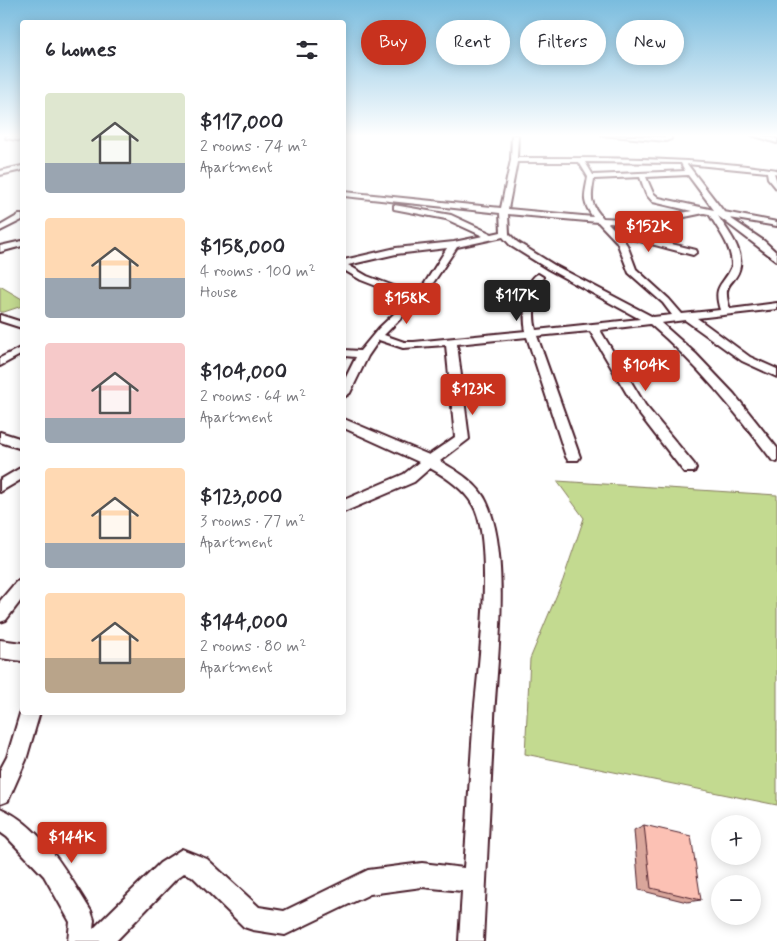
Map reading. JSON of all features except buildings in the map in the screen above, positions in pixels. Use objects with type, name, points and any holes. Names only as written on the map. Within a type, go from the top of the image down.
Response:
[{"type":"street","points":[[510,179],[504,211],[505,234],[514,244],[528,254],[654,322],[692,356],[730,397],[777,457]]},
{"type":"street","points":[[591,179],[587,194],[588,202],[600,220],[621,242],[628,265],[632,271],[684,318],[746,359],[777,373]]},
{"type":"street","points":[[644,179],[647,189],[656,200],[777,224]]},
{"type":"street","points":[[694,179],[731,224],[752,235],[777,258]]},
{"type":"street","points":[[346,194],[600,220],[647,221],[708,211]]},
{"type":"street","points":[[368,197],[388,205],[448,217],[490,236]]},
{"type":"street","points":[[708,211],[736,259],[734,270],[720,290],[720,299],[726,312]]},
{"type":"street","points":[[0,229],[20,218]]},
{"type":"street","points":[[610,231],[693,252]]},
{"type":"street","points":[[346,264],[414,248],[454,246],[505,234]]},
{"type":"street","points":[[0,249],[20,244]]},
{"type":"street","points":[[346,389],[364,354],[377,336],[424,290],[441,265],[444,256],[454,246]]},
{"type":"street","points":[[346,265],[364,278],[415,298]]},
{"type":"street","points":[[538,277],[530,300],[528,318],[531,333],[573,457]]},
{"type":"street","points":[[377,336],[403,345],[451,342],[592,326],[654,322],[777,306]]},
{"type":"street","points":[[0,318],[20,323]]},
{"type":"street","points":[[592,326],[601,338],[635,400],[689,468]]},
{"type":"street","points":[[346,505],[409,478],[430,460],[462,439],[451,342]]},
{"type":"street","points":[[0,363],[20,351]]},
{"type":"street","points":[[346,353],[364,354]]},
{"type":"street","points":[[346,424],[430,460],[466,487],[480,503],[489,534],[489,636],[471,941]]},
{"type":"street","points":[[0,437],[20,443]]},
{"type":"street","points":[[0,487],[20,473]]},
{"type":"street","points":[[0,614],[20,589]]},
{"type":"street","points":[[0,649],[20,652]]},
{"type":"street","points":[[0,793],[16,760],[29,715]]},
{"type":"street","points":[[0,819],[15,829],[52,868],[82,920],[80,941]]},
{"type":"street","points":[[99,941],[168,872],[182,861],[199,867],[253,918],[285,923],[368,882],[422,875],[475,881]]},
{"type":"green space","points":[[0,286],[20,298],[20,307],[0,312]]},
{"type":"green space","points":[[557,481],[777,495],[777,805],[525,754],[530,659],[563,580],[584,518]]}]
